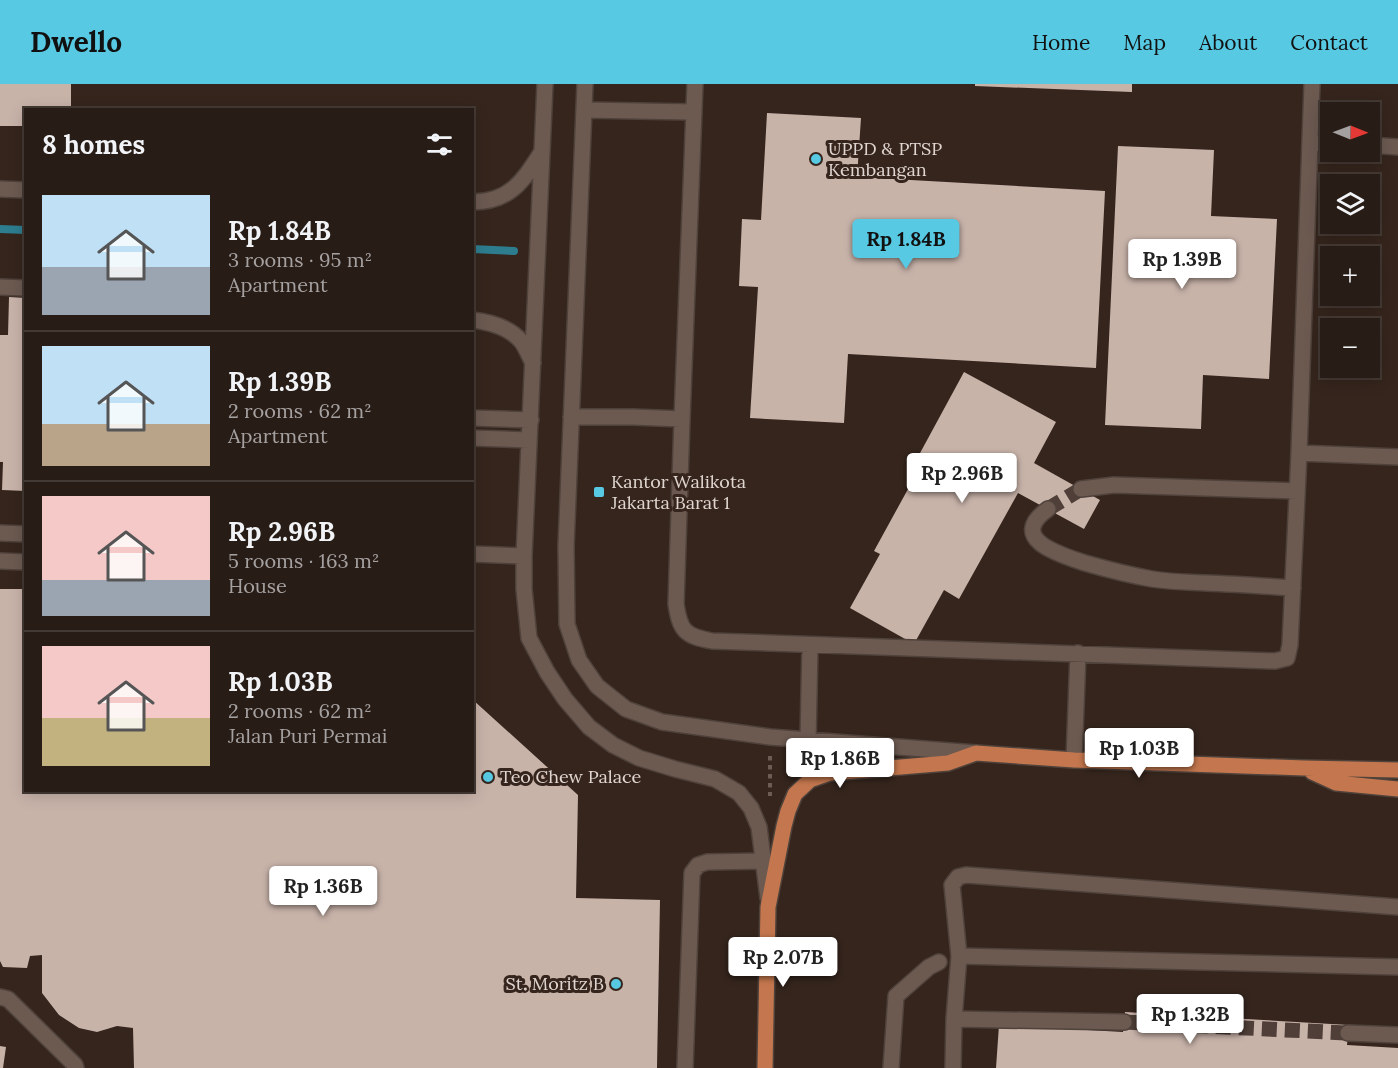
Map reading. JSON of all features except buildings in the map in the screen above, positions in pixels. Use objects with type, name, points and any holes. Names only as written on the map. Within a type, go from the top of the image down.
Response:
[{"type":"main road","points":[[765,1068],[768,907],[788,811],[795,794],[810,780],[830,773],[948,763],[976,753],[1074,760],[1398,770]]},
{"type":"main road","points":[[1304,768],[1336,783],[1398,789]]},
{"type":"street","points":[[545,84],[524,556],[524,589],[529,638],[565,699],[589,727],[613,745],[639,758],[715,779],[739,793],[751,808],[759,827],[768,907]]},
{"type":"street","points":[[585,84],[577,417],[566,546],[567,624],[579,660],[597,686],[626,709],[662,722],[808,741],[976,753]]},
{"type":"street","points":[[695,84],[676,604],[679,620],[685,631],[696,638],[704,639],[810,645],[1275,661],[1287,658],[1290,645],[1312,84]]},
{"type":"street","points":[[584,110],[693,112]]},
{"type":"street","points":[[1311,143],[1320,143]]},
{"type":"street","points":[[1380,146],[1398,147]]},
{"type":"street","points":[[474,202],[502,197],[524,180],[542,151]]},
{"type":"street","points":[[0,189],[24,190]]},
{"type":"street","points":[[0,287],[24,288]]},
{"type":"street","points":[[474,321],[488,322],[507,330],[521,341],[533,363]]},
{"type":"street","points":[[577,417],[682,419]]},
{"type":"street","points":[[474,418],[531,420]]},
{"type":"street","points":[[474,438],[529,440]]},
{"type":"street","points":[[1299,453],[1398,457]]},
{"type":"street","points":[[1081,489],[1114,485],[1297,490]]},
{"type":"street","points":[[1048,509],[1039,515],[1033,525],[1034,536],[1044,547],[1059,555],[1152,579],[1293,588]]},
{"type":"street","points":[[0,533],[24,534]]},
{"type":"street","points":[[474,554],[524,556]]},
{"type":"street","points":[[0,561],[24,562]]},
{"type":"street","points":[[808,741],[810,645]]},
{"type":"street","points":[[1074,760],[1078,653]]},
{"type":"street","points":[[685,1068],[692,873],[698,865],[707,862],[764,861]]},
{"type":"street","points":[[953,1068],[958,956],[952,885],[966,874],[1398,907]]},
{"type":"street","points":[[958,956],[1398,967]]},
{"type":"street","points":[[891,1068],[896,996],[929,967],[939,962]]},
{"type":"street","points":[[0,997],[8,999],[76,1068]]},
{"type":"street","points":[[954,1019],[1124,1022]]},
{"type":"street","points":[[1348,1033],[1398,1035]]},
{"type":"path","points":[[770,737],[770,803]]},
{"type":"waterway","points":[[0,229],[24,230]]},
{"type":"waterway","points":[[474,249],[514,251]]},
{"type":"tunnel","points":[[1048,509],[1081,489]]},
{"type":"tunnel","points":[[1124,1022],[1348,1033]]},
{"type":"place","name":"UPPD & PTSP Kembangan","points":[[816,159]]},
{"type":"place","name":"Kantor Walikota Jakarta Barat 1","points":[[599,492]]},
{"type":"place","name":"Teo Chew Palace","points":[[488,777]]},
{"type":"place","name":"St. Moritz B","points":[[616,984]]}]
